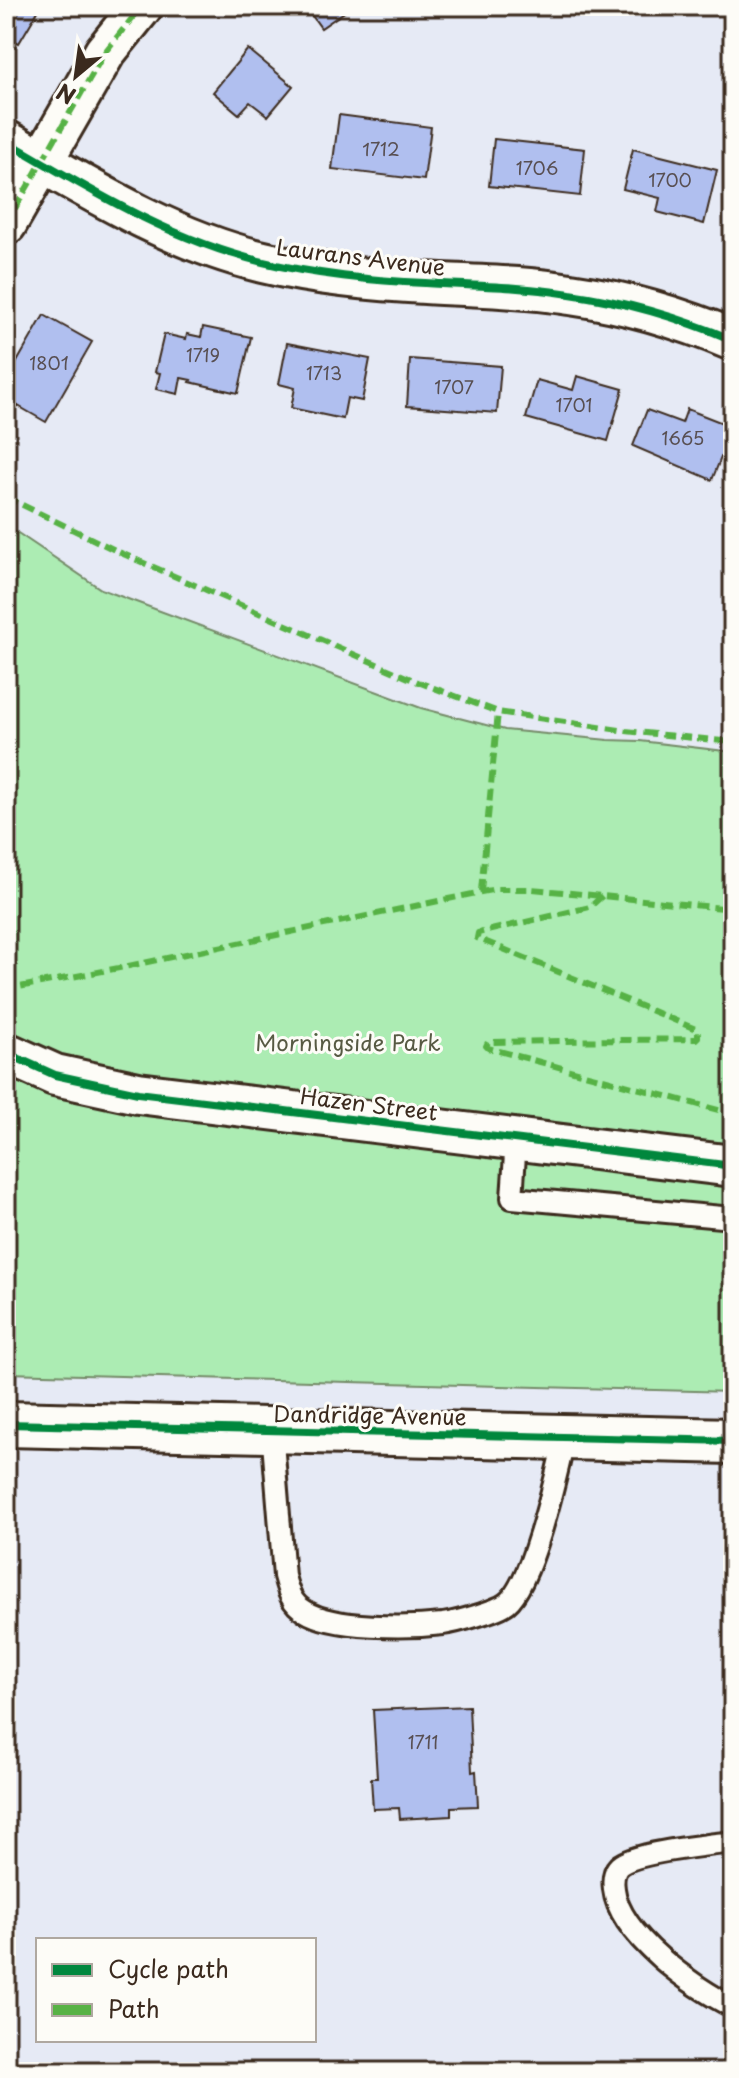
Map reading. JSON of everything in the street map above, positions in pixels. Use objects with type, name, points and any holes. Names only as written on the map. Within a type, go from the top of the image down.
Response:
[{"type":"street","points":[[6,224],[105,52],[142,6]]},
{"type":"street","name":"Laurans Avenue","points":[[6,141],[91,191],[154,222],[204,244],[262,262],[324,273],[422,283],[566,293],[635,306],[733,340]]},
{"type":"street","name":"Hazen Street","points":[[6,1053],[55,1075],[138,1093],[733,1166]]},
{"type":"street","name":"Dandridge Avenue","points":[[6,1424],[733,1441]]},
{"type":"lane","points":[[516,1140],[512,1198],[733,1218]]},
{"type":"lane","points":[[272,1430],[284,1576],[289,1597],[304,1611],[324,1620],[373,1626],[445,1624],[507,1603],[522,1584],[535,1550],[565,1437]]},
{"type":"lane","points":[[733,1842],[640,1857],[619,1866],[613,1878],[615,1901],[632,1929],[669,1966],[733,2007]]},
{"type":"green space","name":"Morningside Park","points":[[6,525],[101,589],[421,708],[505,730],[733,752],[733,1392],[6,1373]]},
{"type":"building","points":[[6,6],[41,6],[19,43],[6,35]]},
{"type":"building","points":[[305,6],[353,6],[321,28]]},
{"type":"building","points":[[248,49],[293,86],[268,116],[250,102],[239,114],[213,92]]},
{"type":"building","points":[[339,115],[431,127],[424,180],[332,169]]},
{"type":"building","points":[[494,139],[585,149],[580,196],[489,186]]},
{"type":"building","points":[[633,149],[717,170],[704,224],[657,212],[660,198],[623,189]]},
{"type":"building","points":[[44,315],[92,342],[46,422],[6,399],[6,381]]},
{"type":"building","points":[[203,327],[251,337],[238,393],[181,378],[178,394],[156,389],[160,373],[155,372],[164,334],[186,339],[187,334],[201,337]]},
{"type":"building","points":[[287,343],[370,359],[362,401],[347,398],[343,419],[291,408],[295,388],[279,384]]},
{"type":"building","points":[[410,359],[501,366],[497,413],[407,406]]},
{"type":"building","points":[[577,376],[623,389],[608,441],[526,418],[537,380],[573,390]]},
{"type":"building","points":[[687,409],[733,427],[712,480],[633,446],[647,410],[682,423]]},
{"type":"building","points":[[469,1706],[472,1772],[476,1771],[478,1806],[451,1807],[451,1816],[400,1819],[399,1808],[373,1809],[371,1778],[377,1778],[373,1710]]},
{"type":"marked path","points":[[6,224],[105,52],[142,6]]},
{"type":"marked path","points":[[6,497],[121,553],[418,682],[498,712],[626,731],[733,742]]},
{"type":"marked path","points":[[481,891],[498,712]]},
{"type":"marked path","points":[[6,995],[14,988],[496,889],[532,889],[733,909]]},
{"type":"marked path","points":[[602,896],[590,907],[478,933],[477,938],[698,1030],[698,1037],[488,1042],[486,1046],[733,1114]]},
{"type":"cycle path","points":[[6,141],[130,211],[195,240],[263,262],[364,279],[516,288],[591,297],[653,312],[733,340]]},
{"type":"cycle path","points":[[6,1053],[55,1075],[138,1093],[733,1166]]},
{"type":"cycle path","points":[[6,1424],[733,1441]]}]
